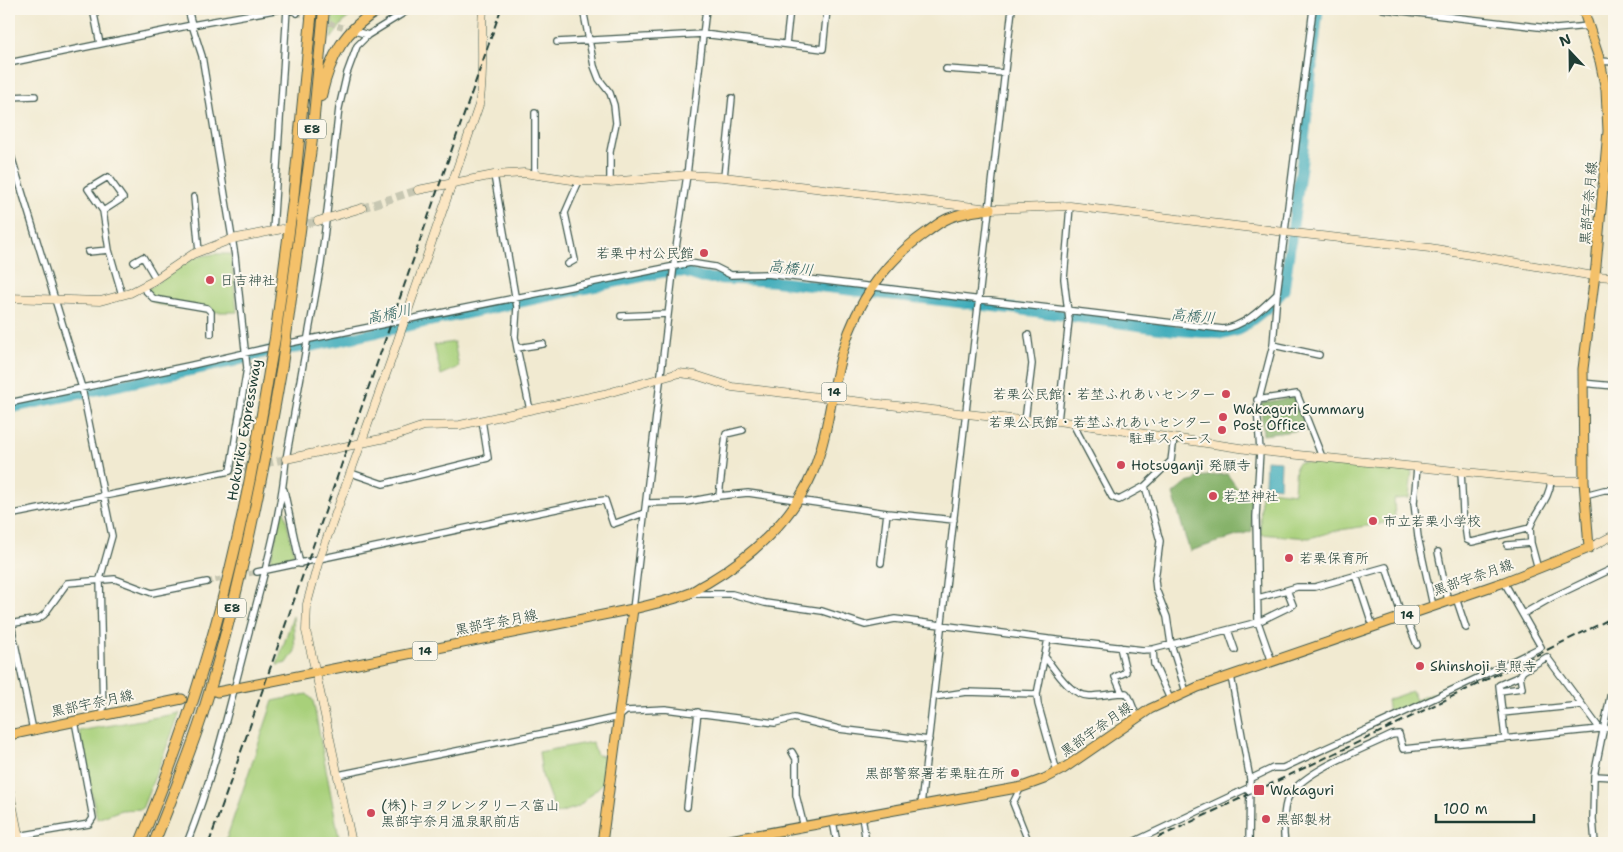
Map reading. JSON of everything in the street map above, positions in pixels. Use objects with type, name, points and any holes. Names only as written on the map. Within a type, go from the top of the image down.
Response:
[{"type":"highway","name":"Hokuriku Expressway","points":[[140,843],[188,715],[218,615],[243,512],[275,338],[299,148],[312,9]]},
{"type":"highway","name":"Hokuriku Expressway","points":[[154,843],[201,716],[230,616],[256,506],[282,365],[299,250],[324,9]]},
{"type":"highway","points":[[299,250],[306,213],[321,96],[329,67],[334,53],[348,34],[365,18],[380,9]]},
{"type":"highway","points":[[299,148],[301,11]]},
{"type":"main road","name":"黒部宇奈月線","points":[[713,843],[765,838],[804,826],[1018,788],[1044,779],[1057,772],[1137,717],[1186,692],[1504,582],[1589,548],[1584,481],[1582,383],[1608,131],[1606,90],[1600,62],[1584,9]]},
{"type":"main road","name":"黒部宇奈月線","points":[[217,692],[633,608],[688,594],[726,571],[750,553],[776,528],[797,500],[813,472],[822,444],[843,350],[860,306],[873,287],[897,257],[913,242],[948,218],[959,214],[990,209]]},
{"type":"main road","points":[[602,843],[633,608]]},
{"type":"main road","name":"黒部宇奈月線","points":[[9,735],[182,699]]},
{"type":"street","points":[[93,9],[100,44]]},
{"type":"street","points":[[9,515],[230,470],[247,368],[246,353],[232,239],[202,56],[188,9]]},
{"type":"street","points":[[9,48],[9,63],[192,25],[280,9]]},
{"type":"street","points":[[273,231],[288,9],[301,11]]},
{"type":"street","points":[[187,843],[202,806],[235,689],[265,572],[283,488],[286,459],[327,219],[339,108],[347,73],[357,46],[368,35],[410,9]]},
{"type":"street","points":[[352,843],[306,631],[307,604],[319,560],[406,320],[479,105],[483,84],[482,9]]},
{"type":"street","points":[[583,9],[594,66],[599,79],[610,93],[614,105],[616,123],[610,152],[610,182]]},
{"type":"street","points":[[633,608],[706,9]]},
{"type":"street","points":[[786,44],[790,9]]},
{"type":"street","points":[[557,42],[703,34],[823,49],[828,9]]},
{"type":"street","points":[[921,805],[1012,9]]},
{"type":"street","points":[[1272,662],[1258,622],[1256,517],[1260,450],[1257,400],[1273,345],[1277,294],[1313,9]]},
{"type":"street","points":[[1383,9],[1556,29],[1589,26]]},
{"type":"street","points":[[358,32],[368,35]]},
{"type":"street","points":[[1600,62],[1614,62]]},
{"type":"street","points":[[946,69],[1005,73]]},
{"type":"street","points":[[9,97],[35,96]]},
{"type":"street","points":[[724,177],[732,98]]},
{"type":"street","points":[[535,174],[536,113]]},
{"type":"street","points":[[9,149],[82,388],[112,536],[100,579],[103,715]]},
{"type":"street","points":[[9,175],[16,173]]},
{"type":"street","points":[[418,190],[494,175],[524,173],[579,181],[610,182],[687,175],[724,177],[990,209],[1070,206],[1430,248],[1594,276],[1614,277]]},
{"type":"street","points":[[494,175],[516,297],[515,337],[530,410]]},
{"type":"street","points":[[1604,176],[1614,178]]},
{"type":"street","points":[[103,211],[124,198],[108,177],[88,189],[103,211],[109,250],[122,295]]},
{"type":"street","points":[[568,264],[574,260],[566,213],[579,181]]},
{"type":"street","points":[[194,197],[199,252]]},
{"type":"street","points":[[1058,421],[1070,320],[1064,279],[1070,206]]},
{"type":"street","points":[[318,221],[362,208]]},
{"type":"street","points":[[9,298],[100,301],[142,287],[193,254],[232,239],[282,229]]},
{"type":"street","points":[[88,252],[109,250]]},
{"type":"street","points":[[134,262],[143,257],[156,279]]},
{"type":"street","points":[[9,403],[246,353],[307,338],[690,263],[715,267],[731,275],[767,274],[1223,329],[1233,328],[1244,322],[1277,294]]},
{"type":"street","points":[[142,287],[154,299],[207,308],[211,312],[211,334]]},
{"type":"street","points":[[622,316],[668,314]]},
{"type":"street","points":[[1025,420],[1032,364],[1028,336]]},
{"type":"street","points":[[517,348],[543,344]]},
{"type":"street","points":[[1273,345],[1319,355]]},
{"type":"street","points":[[286,459],[395,436],[424,426],[460,424],[604,394],[679,373],[695,375],[732,387],[966,414],[1025,420],[1058,421],[1322,457],[1551,480],[1584,481]]},
{"type":"street","points":[[1582,383],[1614,386]]},
{"type":"street","points":[[1257,400],[1297,394],[1322,457]]},
{"type":"street","points":[[351,473],[383,484],[488,458],[482,420]]},
{"type":"street","points":[[1073,424],[1112,497],[1119,500],[1145,486],[1171,461],[1174,438]]},
{"type":"street","points":[[719,496],[726,434],[743,430]]},
{"type":"street","points":[[1417,467],[1414,504],[1418,538],[1433,606]]},
{"type":"street","points":[[1461,471],[1463,512],[1467,540],[1472,542],[1530,528]]},
{"type":"street","points":[[1538,569],[1531,543],[1530,528],[1533,519],[1549,494],[1551,480]]},
{"type":"street","points":[[1145,486],[1160,541],[1155,580],[1156,589],[1167,617],[1171,644],[1186,692]]},
{"type":"street","points":[[283,488],[300,564]]},
{"type":"street","points":[[1585,495],[1604,490],[1614,490]]},
{"type":"street","points":[[646,503],[686,502],[748,493],[886,513],[954,520]]},
{"type":"street","points":[[257,572],[265,572],[605,500],[613,524],[644,512]]},
{"type":"street","points":[[881,563],[886,513]]},
{"type":"street","points":[[1589,548],[1614,535]]},
{"type":"street","points":[[1507,545],[1531,543]]},
{"type":"street","points":[[1438,552],[1452,600],[1466,628]]},
{"type":"street","points":[[1258,598],[1297,587],[1315,587],[1386,568],[1417,645]]},
{"type":"street","points":[[1523,614],[1551,598],[1614,568]]},
{"type":"street","points":[[1356,575],[1373,627]]},
{"type":"street","points":[[33,730],[10,624],[38,619],[44,615],[67,583],[114,578],[152,592],[207,582]]},
{"type":"street","points":[[1250,778],[1273,768],[1283,768],[1468,684],[1541,647],[1504,582]]},
{"type":"street","points":[[688,594],[732,594],[765,603],[822,611],[865,625],[895,618],[1048,640],[1153,649],[1258,622],[1293,605],[1287,590]]},
{"type":"street","points":[[1228,630],[1235,650]]},
{"type":"street","points":[[1048,640],[1037,694],[1038,704],[1057,772]]},
{"type":"street","points":[[1120,647],[1126,672],[1115,677],[1122,693]]},
{"type":"street","points":[[1153,649],[1154,664],[1170,699]]},
{"type":"street","points":[[1045,657],[1070,687],[1082,695],[1126,693],[1137,717]]},
{"type":"street","points":[[1504,738],[1499,685],[1520,676],[1523,671],[1547,657],[1601,729]]},
{"type":"street","points":[[1231,676],[1250,778],[1249,843]]},
{"type":"street","points":[[1500,691],[1522,688],[1520,676]]},
{"type":"street","points":[[1595,843],[1593,819],[1594,776],[1601,729],[1614,677]]},
{"type":"street","points":[[934,697],[966,692],[1037,694]]},
{"type":"street","points":[[1502,713],[1582,704]]},
{"type":"street","points":[[338,775],[574,728],[619,717],[626,711],[664,709],[775,723],[794,718],[839,729],[929,740]]},
{"type":"street","points":[[687,807],[698,712]]},
{"type":"street","points":[[19,842],[24,835],[89,824],[93,818],[75,721]]},
{"type":"street","points":[[1284,843],[1286,800],[1291,792],[1314,772],[1392,736],[1399,734],[1403,749],[1614,728]]},
{"type":"street","points":[[792,752],[796,759],[796,796],[804,826]]},
{"type":"street","points":[[1594,776],[1614,777]]},
{"type":"street","points":[[1131,843],[1250,787]]},
{"type":"street","points":[[9,788],[19,842]]},
{"type":"street","points":[[1018,788],[1019,791],[1013,803],[1029,843]]},
{"type":"street","points":[[862,816],[866,843]]},
{"type":"street","points":[[833,821],[837,843]]},
{"type":"street","points":[[9,841],[19,842]]},
{"type":"green space","points":[[333,9],[360,9],[344,21],[331,39]]},
{"type":"green space","points":[[231,254],[237,312],[213,312],[155,304],[143,292],[195,257]]},
{"type":"green space","points":[[454,342],[459,367],[441,375],[434,345]]},
{"type":"green space","points":[[1295,397],[1308,429],[1263,435],[1261,403]]},
{"type":"green space","points":[[1300,462],[1412,471],[1409,498],[1394,499],[1395,519],[1392,522],[1340,530],[1309,538],[1260,534],[1261,489],[1294,493],[1296,465]]},
{"type":"green space","points":[[1227,474],[1243,496],[1253,494],[1252,531],[1190,551],[1173,494],[1186,483],[1195,481],[1198,477]]},
{"type":"green space","points":[[283,505],[295,558],[270,564]]},
{"type":"green space","points":[[293,616],[295,651],[287,663],[277,665]]},
{"type":"green space","points":[[1412,691],[1416,700],[1433,693],[1434,695],[1389,716],[1387,700]]},
{"type":"green space","points":[[307,694],[313,700],[340,843],[225,843],[273,701]]},
{"type":"green space","points":[[180,713],[142,809],[121,810],[97,819],[79,731]]},
{"type":"green space","points":[[592,742],[597,755],[604,756],[608,778],[578,807],[556,814],[542,775],[539,752]]},
{"type":"water","points":[[1266,460],[1281,461],[1280,487],[1265,485]]},
{"type":"waterway","name":"高橋川","points":[[9,408],[235,361],[270,351],[312,346],[663,272],[684,272],[702,278],[771,281],[1024,310],[1172,330],[1224,334],[1239,330],[1270,306],[1284,290],[1302,160],[1318,9]]},
{"type":"waterway","points":[[1024,838],[1026,843]]},
{"type":"tunnel","points":[[297,13],[355,31]]},
{"type":"tunnel","points":[[362,208],[418,190]]},
{"type":"tunnel","points":[[296,226],[318,221]]},
{"type":"tunnel","points":[[230,471],[286,459]]},
{"type":"tunnel","points":[[207,582],[257,572]]},
{"type":"railway","points":[[209,843],[501,9]]},
{"type":"railway","points":[[1147,843],[1384,730],[1614,617]]},
{"type":"place","name":"若栗中村公民館","points":[[704,253]]},
{"type":"place","name":"日吉神社","points":[[210,280]]},
{"type":"place","name":"若栗公民館・若埜ふれあいセンター","points":[[1226,394]]},
{"type":"place","name":"Wakaguri Summary Post Office","points":[[1223,417]]},
{"type":"place","name":"若栗公民館・若埜ふれあいセンター 駐車スペース","points":[[1222,430]]},
{"type":"place","name":"Hotsuganji 発願寺","points":[[1121,465]]},
{"type":"place","name":"若埜神社","points":[[1213,496]]},
{"type":"place","name":"市立若栗小学校","points":[[1373,521]]},
{"type":"place","name":"若栗保育所","points":[[1289,558]]},
{"type":"place","name":"Shinshoji 真照寺","points":[[1420,666]]},
{"type":"place","name":"黒部警察署若栗駐在所","points":[[1015,773]]},
{"type":"place","name":"Wakaguri","points":[[1259,790]]},
{"type":"place","name":"(株)トヨタレンタリース富山 黒部宇奈月温泉駅前店","points":[[371,813]]},
{"type":"place","name":"黒部製材","points":[[1266,819]]}]
